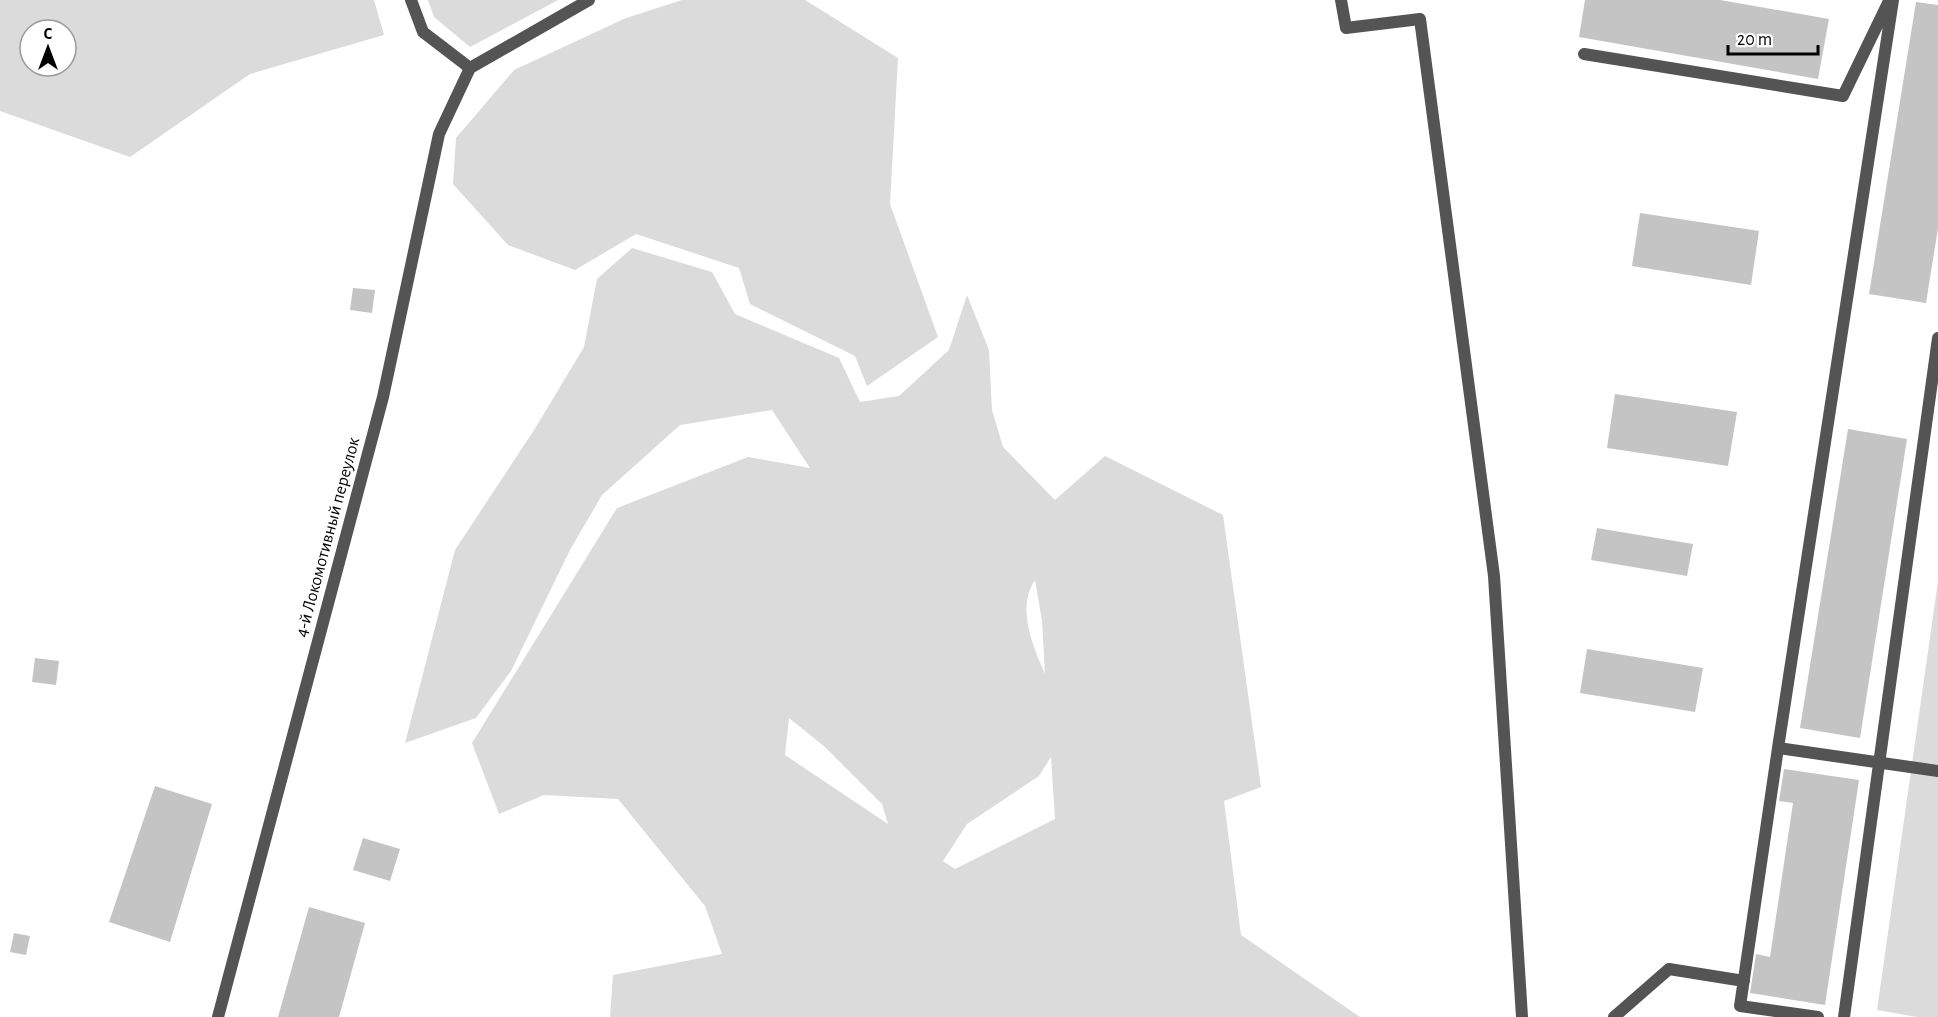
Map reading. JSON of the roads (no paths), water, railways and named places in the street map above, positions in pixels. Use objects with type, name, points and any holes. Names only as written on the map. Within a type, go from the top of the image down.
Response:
[{"type":"street","points":[[411,0],[423,32],[470,68],[589,0]]},
{"type":"street","points":[[1341,0],[1346,28],[1420,20],[1494,576],[1522,1017]]},
{"type":"street","points":[[1584,54],[1844,96],[1892,0]]},
{"type":"street","points":[[1818,1017],[1740,1006],[1892,0]]},
{"type":"street","name":"4-й Локомотивный переулок","points":[[218,1017],[383,397],[439,134],[470,68]]},
{"type":"street","points":[[1844,1017],[1938,338]]},
{"type":"street","points":[[1778,748],[1938,771]]},
{"type":"street","points":[[1614,1017],[1669,969],[1744,981]]}]
